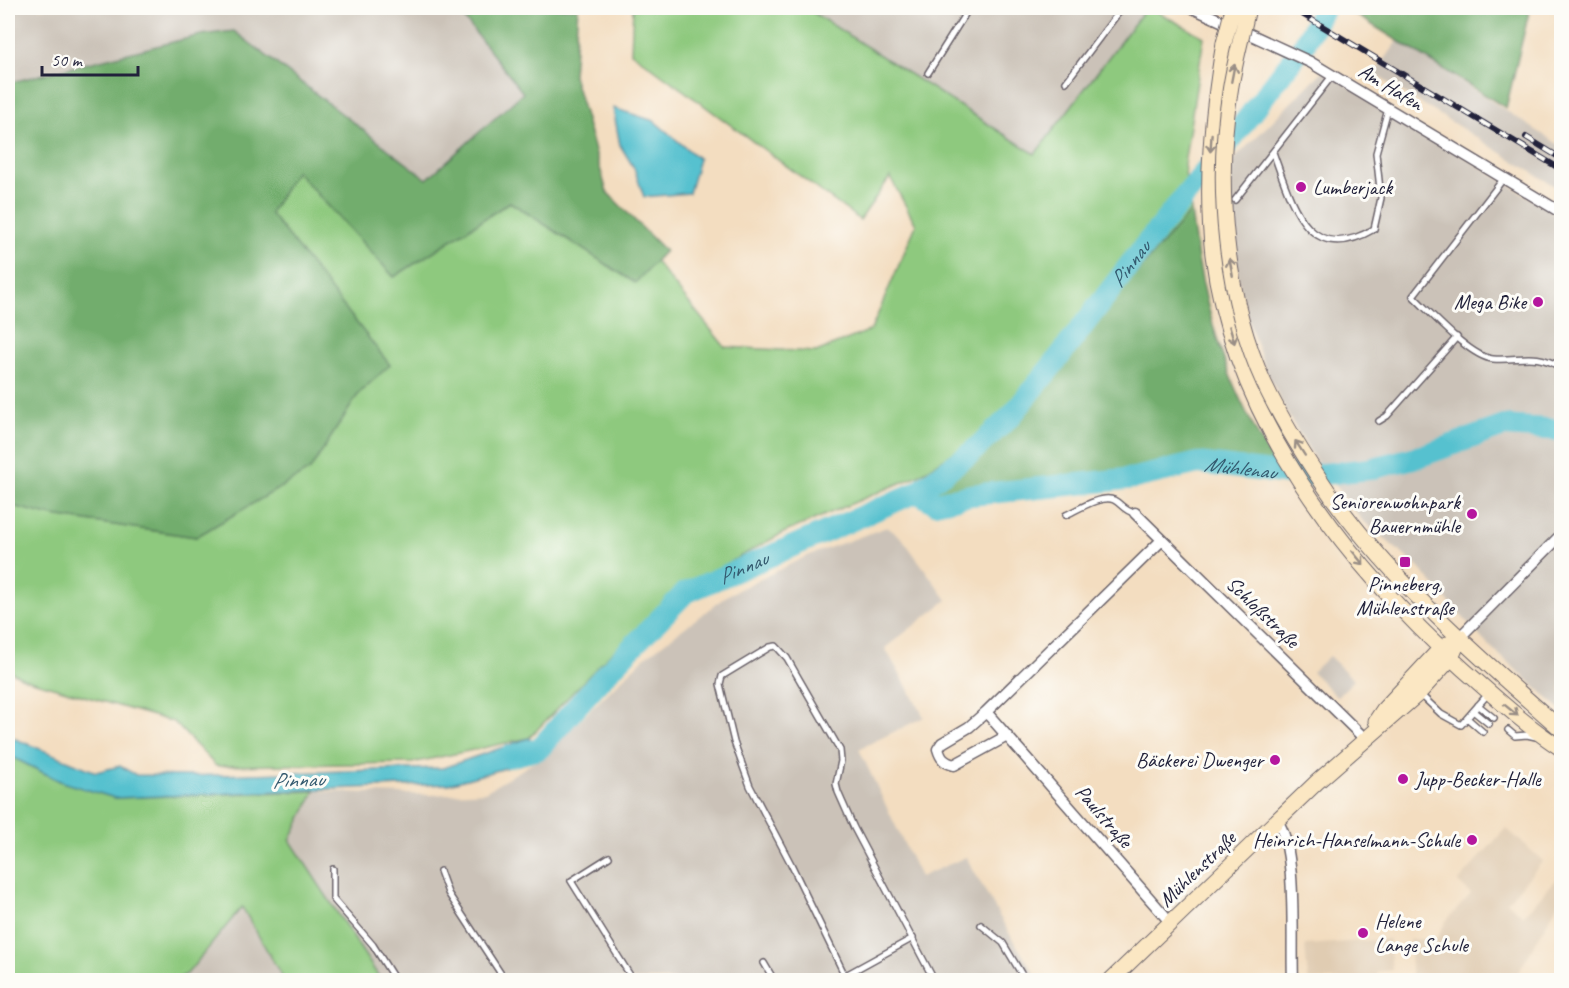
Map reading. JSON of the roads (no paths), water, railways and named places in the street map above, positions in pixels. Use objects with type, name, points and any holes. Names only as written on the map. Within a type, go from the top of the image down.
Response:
[{"type":"main road","points":[[1233,8],[1214,100],[1209,187],[1214,256],[1221,298],[1233,341],[1252,393],[1275,440],[1317,508],[1372,576],[1445,654],[1489,693],[1546,739],[1562,749]]},
{"type":"main road","points":[[1248,8],[1229,93],[1225,138],[1224,217],[1236,297],[1264,382],[1291,435],[1354,527],[1460,638],[1562,730]]},
{"type":"main road","name":"Mühlenstraße","points":[[1365,738],[1384,709],[1460,638]]},
{"type":"main road","name":"Mühlenstraße","points":[[1111,981],[1365,738],[1419,693],[1445,654]]},
{"type":"street","name":"Am Hafen","points":[[1193,8],[1310,62],[1562,213]]},
{"type":"street","name":"Schloßstraße","points":[[1134,513],[1365,738]]},
{"type":"street","name":"Mühlenstraße","points":[[1460,638],[1562,534]]},
{"type":"street","points":[[1007,736],[954,765],[945,762],[940,757],[938,749],[942,743],[969,727],[986,712],[1162,540]]},
{"type":"street","name":"Paulstraße","points":[[986,712],[1171,923]]},
{"type":"street","points":[[1277,821],[1285,834],[1290,856],[1293,981]]},
{"type":"lane","points":[[928,73],[969,8]]},
{"type":"lane","points":[[1066,82],[1122,8]]},
{"type":"lane","points":[[1235,200],[1333,75]]},
{"type":"lane","points":[[1273,152],[1291,201],[1318,237],[1327,241],[1344,241],[1362,237],[1374,230],[1379,213],[1381,198],[1376,153],[1389,108]]},
{"type":"lane","points":[[1504,178],[1413,296],[1480,355],[1493,359],[1540,358],[1562,368]]},
{"type":"lane","points":[[1379,421],[1387,416],[1457,337]]},
{"type":"lane","points":[[1066,515],[1105,499],[1114,500],[1125,511],[1134,513]]},
{"type":"lane","points":[[912,938],[845,978],[741,764],[720,684],[722,676],[770,646],[776,646],[787,658],[840,750],[841,761],[836,784],[838,792],[854,828],[912,938],[934,981]]},
{"type":"lane","points":[[1419,693],[1441,714],[1461,725],[1489,693]]},
{"type":"lane","points":[[1478,705],[1494,718]]},
{"type":"lane","points":[[1473,711],[1489,724]]},
{"type":"lane","points":[[1467,718],[1483,732]]},
{"type":"lane","points":[[1508,730],[1515,736],[1527,735],[1546,739]]},
{"type":"lane","points":[[609,857],[571,881],[633,981]]},
{"type":"lane","points":[[333,869],[333,899],[373,945],[396,981]]},
{"type":"lane","points":[[440,871],[448,893],[501,974],[503,981]]},
{"type":"lane","points":[[981,925],[1003,943],[1025,981]]},
{"type":"lane","points":[[764,963],[774,981]]},
{"type":"water","points":[[613,108],[654,121],[699,159],[689,193],[644,197],[634,168],[620,145]]},
{"type":"water","points":[[8,732],[13,738],[96,772],[120,766],[136,775],[187,776],[443,768],[529,738],[541,758],[449,784],[115,798],[62,782],[8,755]]},
{"type":"waterway","name":"Pinnau","points":[[508,757],[539,749],[603,677],[685,593],[917,492],[972,452],[1011,416],[1056,361],[1305,43],[1324,8]]},
{"type":"waterway","name":"Mühlenau","points":[[917,492],[935,503],[971,495],[1135,478],[1198,463],[1305,476],[1370,469],[1421,456],[1504,426],[1562,430]]},
{"type":"railway","points":[[1292,8],[1562,170]]},
{"type":"railway","points":[[1526,137],[1562,159]]},
{"type":"place","name":"Lumberjack","points":[[1301,187]]},
{"type":"place","name":"Mega Bike","points":[[1538,302]]},
{"type":"place","name":"Seniorenwohnpark Bauernmühle","points":[[1472,514]]},
{"type":"place","name":"Pinneberg, Mühlenstraße","points":[[1405,562]]},
{"type":"place","name":"Bäckerei Dwenger","points":[[1275,760]]},
{"type":"place","name":"Jupp-Becker-Halle","points":[[1403,779]]},
{"type":"place","name":"Heinrich-Hanselmann-Schule","points":[[1472,840]]},
{"type":"place","name":"Helene Lange Schule","points":[[1363,933]]}]
